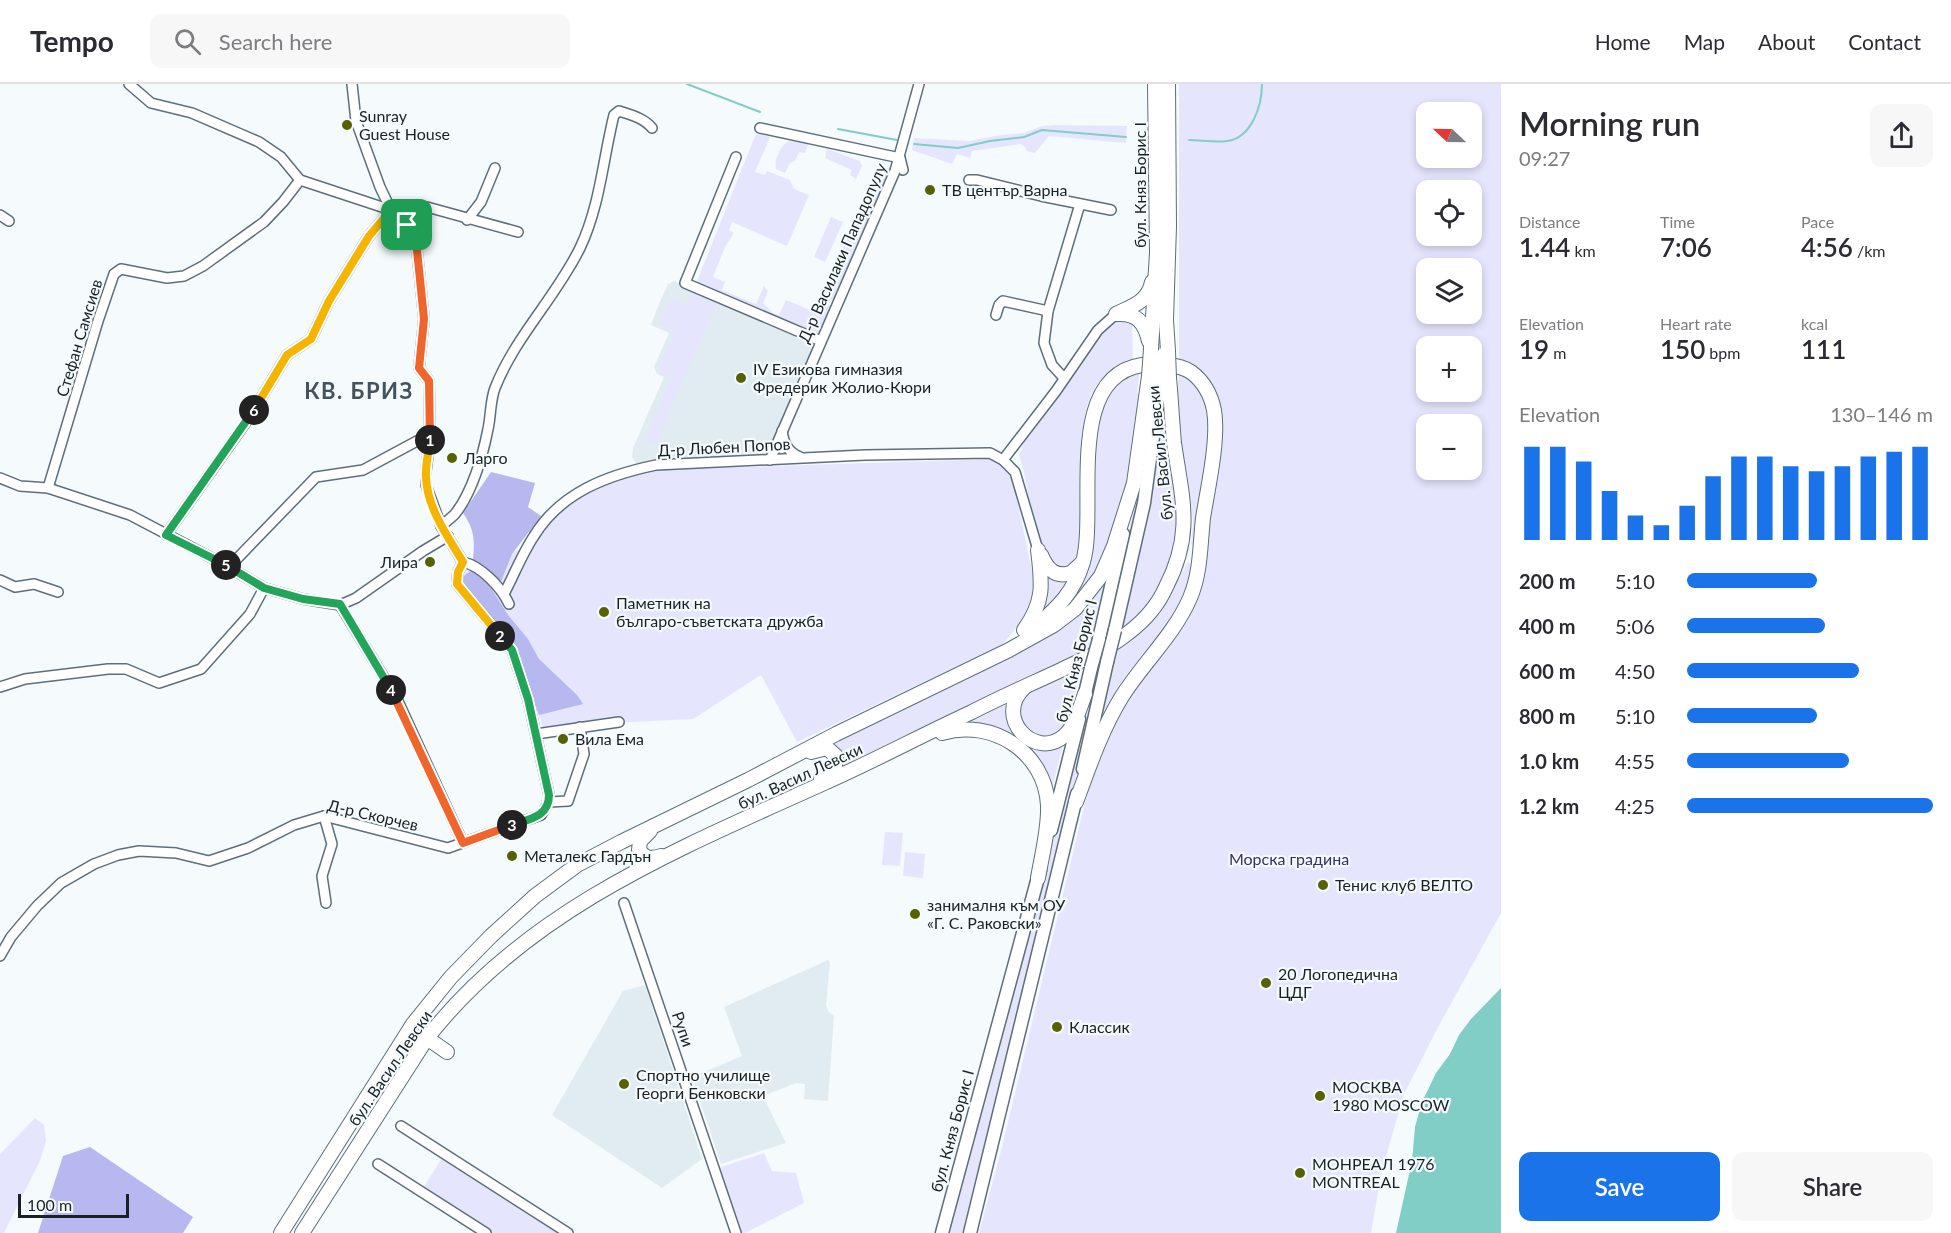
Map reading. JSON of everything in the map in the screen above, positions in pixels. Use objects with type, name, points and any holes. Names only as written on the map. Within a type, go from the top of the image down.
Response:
[{"type":"highway","name":"бул. Княз Борис I","points":[[1134,483],[1160,377],[1155,84]]},
{"type":"highway","name":"бул. Княз Борис I","points":[[1166,320],[1169,226],[1168,84]]},
{"type":"highway","points":[[1116,314],[1147,296],[1157,253]]},
{"type":"highway","points":[[1116,314],[1129,314],[1141,320],[1161,350]]},
{"type":"highway","name":"бул. Васил Левски","points":[[302,1233],[427,1038],[447,1013],[518,946],[561,914],[679,850],[1082,660],[1122,638],[1144,619],[1165,591],[1178,561],[1184,526],[1184,510],[1174,442],[1160,377],[1161,350],[1166,320]]},
{"type":"highway","points":[[1010,650],[1063,602],[1073,588],[1083,561],[1087,536],[1087,455],[1095,409],[1105,389],[1119,375],[1131,368],[1146,365],[1180,367],[1188,370],[1205,387],[1212,403],[1215,421],[1197,576],[1188,603],[1106,724],[1076,802]]},
{"type":"highway","name":"бул. Васил Левски","points":[[281,1233],[410,1022],[491,936],[536,896],[577,865],[836,734],[1010,650],[1061,620],[1088,596],[1101,576],[1111,555],[1134,483]]},
{"type":"highway","points":[[1165,591],[1201,544]]},
{"type":"highway","points":[[1038,550],[1046,567],[1057,574],[1071,573],[1083,561]]},
{"type":"highway","points":[[994,657],[1022,633],[1038,608],[1042,585],[1038,550]]},
{"type":"highway","points":[[1026,686],[1015,701],[1014,720],[1019,731],[1040,742],[1051,742],[1066,735],[1085,694]]},
{"type":"highway","points":[[912,742],[968,728],[993,733],[1021,749],[1037,769],[1048,802],[1038,878]]},
{"type":"highway","points":[[787,760],[823,748],[831,750],[836,756],[837,761],[833,769],[802,793]]},
{"type":"highway","points":[[659,824],[640,841],[641,854],[651,858],[679,850]]},
{"type":"highway","points":[[427,1038],[447,1052]]},
{"type":"highway","points":[[304,1197],[310,1194],[316,1196],[319,1200],[318,1208]]},
{"type":"main road","name":"бул. Княз Борис I","points":[[970,1233],[1076,802],[1144,503],[1160,377]]},
{"type":"main road","name":"бул. Княз Борис I","points":[[942,1233],[1038,878],[1099,639],[1134,483]]},
{"type":"street","points":[[129,84],[151,103],[192,113],[259,142],[281,157],[300,180],[391,210]]},
{"type":"street","points":[[352,84],[356,121],[380,187],[391,210],[407,225],[417,250],[424,319],[419,368],[429,381],[430,439],[426,478],[433,505],[441,526],[463,562],[472,564],[483,571],[504,594],[508,604]]},
{"type":"street","name":"Д-р Василаки Пападопулу","points":[[770,460],[900,158],[918,84]]},
{"type":"street","points":[[441,526],[455,514],[465,498],[479,464],[494,392],[504,367],[567,273],[582,245],[606,163],[614,115],[619,111],[635,116],[652,128]]},
{"type":"street","points":[[760,128],[900,158],[903,170]]},
{"type":"street","points":[[736,157],[685,283],[821,340]]},
{"type":"street","points":[[467,219],[481,202],[495,168]]},
{"type":"street","name":"Стефан Самсиев","points":[[48,488],[114,274],[121,269],[167,278],[184,276],[203,266],[264,222],[300,180]]},
{"type":"street","points":[[969,180],[978,180],[1111,210]]},
{"type":"street","points":[[1064,378],[1052,365],[1044,343],[1048,311],[1080,204]]},
{"type":"street","points":[[407,225],[421,208],[427,207],[518,232]]},
{"type":"street","points":[[166,535],[251,415],[287,355],[311,339],[334,292],[369,236],[391,210]]},
{"type":"street","points":[[0,215],[9,221]]},
{"type":"street","points":[[996,315],[999,303],[1005,301],[1048,311]]},
{"type":"street","points":[[1038,550],[1017,478],[1003,460],[1098,330],[1116,314]]},
{"type":"street","points":[[782,431],[784,441],[791,453],[802,459]]},
{"type":"street","points":[[230,567],[316,477],[363,470],[417,441],[430,439]]},
{"type":"street","name":"Д-р Любен Попов","points":[[504,594],[525,551],[544,521],[563,503],[588,486],[613,476],[656,465],[896,454],[990,453],[1003,460]]},
{"type":"street","points":[[0,478],[20,486],[48,488],[130,516],[230,567],[264,588],[303,599],[340,604],[356,598],[448,536]]},
{"type":"street","points":[[463,562],[458,572],[457,584],[512,650],[528,699],[549,802]]},
{"type":"street","points":[[0,580],[15,587],[34,584],[58,592]]},
{"type":"street","points":[[0,687],[25,679],[108,669],[126,669],[159,682],[201,669],[250,614],[264,588]]},
{"type":"street","points":[[340,604],[397,699],[463,843]]},
{"type":"street","points":[[536,734],[619,722]]},
{"type":"street","name":"Д-р Скорчев","points":[[0,956],[11,937],[37,906],[61,883],[94,864],[118,855],[139,851],[176,853],[209,861],[248,848],[294,825],[324,816],[448,848],[541,814],[549,802],[568,801],[584,754],[580,727]]},
{"type":"street","points":[[324,816],[332,844],[322,876],[326,903]]},
{"type":"street","name":"Рупи","points":[[624,903],[736,1233]]},
{"type":"street","points":[[401,1126],[568,1233]]},
{"type":"street","points":[[378,1164],[486,1233]]},
{"type":"shaded area","points":[[674,281],[814,343],[766,456],[637,464],[632,457],[633,448],[664,377],[657,374],[654,367],[669,333],[651,325],[668,284]]},
{"type":"shaded area","points":[[491,472],[535,483],[528,507],[541,516],[512,554],[500,584],[473,559],[473,535],[463,513]]},
{"type":"shaded area","points":[[472,570],[489,585],[508,615],[528,639],[539,659],[577,695],[583,704],[539,715],[515,649],[461,578]]},
{"type":"shaded area","points":[[828,960],[830,962],[826,1005],[828,1011],[834,1016],[828,1101],[804,1099],[805,1084],[796,1083],[763,1096],[786,1143],[721,1164],[692,1077],[742,1056],[724,1007]]},
{"type":"shaded area","name":"Спортно училище Георги Бенковски","points":[[645,985],[702,1159],[662,1188],[552,1115],[623,991]]},
{"type":"shaded area","points":[[1501,988],[1501,1233],[1396,1233],[1412,1161],[1415,1127],[1422,1102],[1459,1035]]},
{"type":"shaded area","points":[[90,1147],[193,1217],[183,1233],[38,1233],[63,1156]]},
{"type":"green space","name":"Морска градина","points":[[1179,84],[1501,84],[1501,913],[1404,1094],[1382,1170],[1371,1233],[979,1233],[1092,774],[1108,735],[1131,692],[1186,616],[1219,419],[1179,361]]},
{"type":"green space","points":[[1042,126],[1127,126],[1126,143],[1049,136],[1035,153],[1027,151],[1021,144],[972,151],[970,158],[957,154],[952,164],[912,150],[914,138],[968,141],[1024,133]]},
{"type":"green space","points":[[759,134],[770,137],[755,172],[765,175],[767,171],[790,180],[794,189],[809,195],[787,246],[732,222],[729,230],[734,233],[725,247],[713,277],[725,282],[722,290],[756,304],[764,286],[768,291],[763,303],[773,313],[779,315],[786,300],[815,312],[820,302],[831,306],[818,335],[696,284],[755,136]]},
{"type":"green space","points":[[789,141],[809,143],[805,153],[799,152],[785,173],[776,169],[776,161],[780,149]]},
{"type":"green space","points":[[827,149],[860,161],[862,166],[856,179],[850,175],[852,170],[825,158]]},
{"type":"green space","points":[[888,167],[891,168],[834,301],[822,296],[868,190],[878,190]]},
{"type":"green space","points":[[831,217],[843,222],[825,262],[814,257]]},
{"type":"green space","points":[[1161,249],[1161,335],[1151,436],[1144,477],[1079,770],[966,1233],[947,1233],[1073,764],[1130,526],[1137,488]]},
{"type":"green space","points":[[692,292],[717,302],[656,444],[645,439],[672,377],[658,371],[675,332],[659,325],[670,299],[686,306]]},
{"type":"green space","points":[[1121,318],[1132,323],[1133,359],[1112,369],[1102,378],[1092,393],[1086,410],[1082,452],[1083,536],[1077,564],[1061,570],[1046,559],[1033,521],[1019,455],[1025,440],[1106,326],[1112,320]]},
{"type":"green space","points":[[1140,369],[1137,393],[1140,394],[1129,471],[1124,498],[1109,549],[1084,593],[1048,623],[1077,590],[1091,437],[1111,384]]},
{"type":"green space","points":[[1179,370],[1202,388],[1211,419],[1194,548],[1191,544],[1192,511],[1179,423]]},
{"type":"green space","points":[[1161,417],[1165,420],[1174,477],[1176,534],[1172,560],[1162,586],[1146,609],[1122,629],[1147,514]]},
{"type":"green space","points":[[992,459],[1011,471],[1035,585],[1027,615],[1002,645],[797,742],[761,675],[693,719],[611,723],[545,733],[515,649],[461,578],[478,551],[516,551],[535,540],[551,520],[583,494],[618,479],[654,470]]},
{"type":"green space","points":[[1188,562],[1191,565],[1188,581],[1177,607],[1136,667],[1096,736],[1118,644],[1164,603]]},
{"type":"green space","points":[[1046,575],[1072,581],[1038,619]]},
{"type":"green space","points":[[1105,580],[1088,649],[839,769],[830,744],[1008,655]]},
{"type":"green space","points":[[1081,665],[1067,724],[1055,736],[1037,738],[1019,725],[1020,696]]},
{"type":"green space","points":[[1009,698],[1012,734],[956,725]]},
{"type":"green space","points":[[1021,736],[1064,741],[1051,793],[1017,741]]},
{"type":"green space","points":[[885,832],[903,833],[900,866],[882,865]]},
{"type":"green space","points":[[905,852],[925,854],[923,878],[903,876]]},
{"type":"green space","points":[[35,1118],[44,1125],[46,1141],[40,1161],[4,1233],[0,1233],[0,1154]]},
{"type":"green space","points":[[764,1153],[772,1171],[796,1173],[804,1203],[745,1233],[736,1233],[715,1169]]},
{"type":"green space","points":[[443,1156],[564,1233],[491,1233],[422,1190]]},
{"type":"waterway","points":[[687,84],[760,112]]},
{"type":"waterway","points":[[1189,140],[1222,142],[1236,139],[1243,134],[1258,110],[1262,84]]},
{"type":"waterway","points":[[838,129],[897,140]]},
{"type":"waterway","points":[[914,144],[958,148],[1024,137],[1042,130],[1126,137]]},
{"type":"place","name":"Sunray Guest House","points":[[347,125]]},
{"type":"place","name":"ТВ център Варна","points":[[930,190]]},
{"type":"place","name":"IV Езикова гимназия Фредерик Жолио-Кюри","points":[[741,378]]},
{"type":"place","name":"Ларго","points":[[452,458]]},
{"type":"place","name":"Лира","points":[[430,562]]},
{"type":"place","name":"Паметник на българо-съветската дружба","points":[[604,612]]},
{"type":"place","name":"Вила Ема","points":[[563,739]]},
{"type":"place","name":"Металекс Гардън","points":[[512,856]]},
{"type":"place","name":"Тенис клуб ВЕЛТО","points":[[1323,885]]},
{"type":"place","name":"занималня към ОУ «Г. С. Раковски»","points":[[915,914]]},
{"type":"place","name":"20 Логопедична ЦДГ","points":[[1266,983]]},
{"type":"place","name":"Классик","points":[[1057,1027]]},
{"type":"place","name":"Спортно училище Георги Бенковски","points":[[624,1084]]},
{"type":"place","name":"МОСКВА 1980 MOSCOW","points":[[1320,1096]]},
{"type":"place","name":"МОНРЕАЛ 1976 MONTREAL","points":[[1300,1173]]},
{"type":"district","name":"КВ. БРИЗ","points":[[359,391]]},
{"type":"route","points":[[391,210],[407,225],[417,250],[424,319],[419,368],[429,381],[430,439],[426,484],[441,526],[463,562],[458,572],[457,584],[512,650],[528,699],[549,795],[549,802],[541,814],[463,843],[397,699],[340,604],[303,599],[264,588],[230,567],[166,535],[251,415],[287,355],[311,339],[329,301],[369,236],[391,210]]}]
